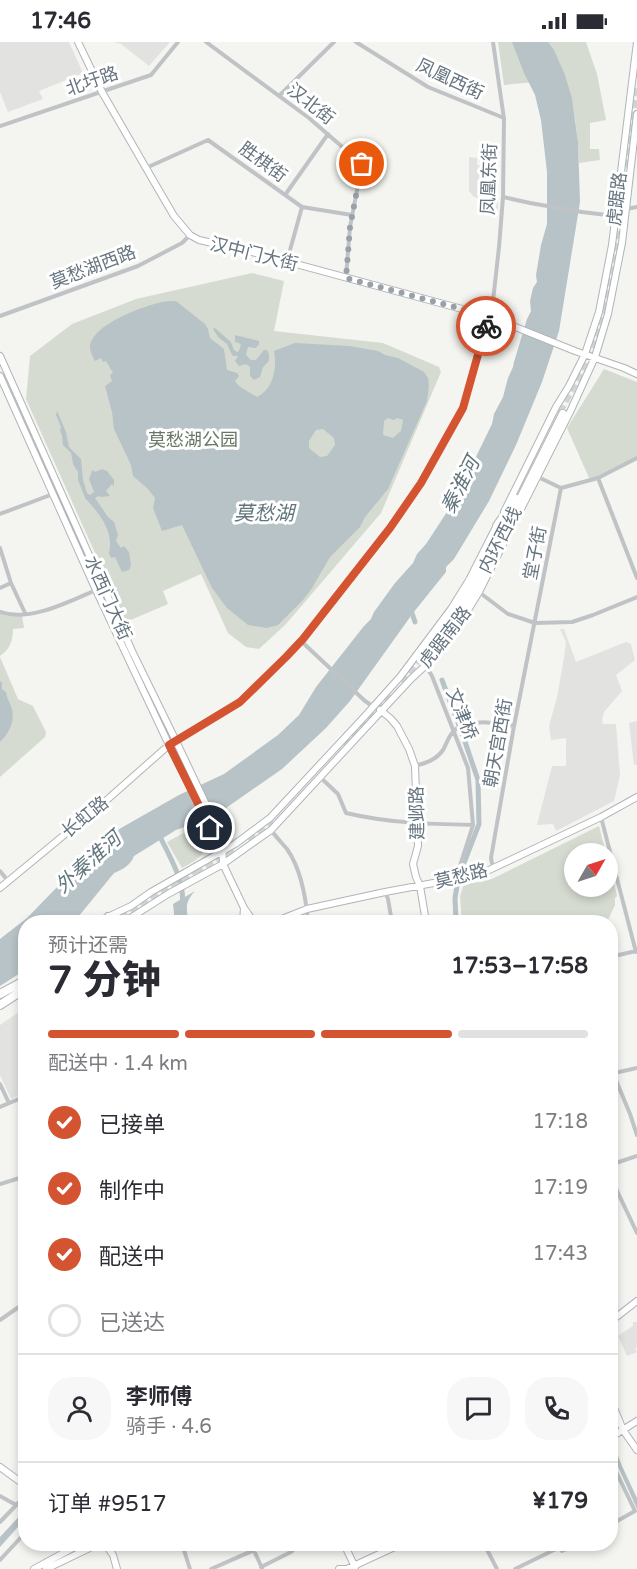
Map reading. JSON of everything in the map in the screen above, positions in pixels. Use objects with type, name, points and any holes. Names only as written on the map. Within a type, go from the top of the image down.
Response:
[{"type":"highway","name":"内环西线","points":[[422,659],[458,615],[564,413]]},
{"type":"highway","points":[[497,526],[518,500]]},
{"type":"highway","points":[[513,525],[518,500]]},
{"type":"highway","points":[[486,563],[490,540]]},
{"type":"highway","points":[[486,563],[501,550]]},
{"type":"highway","points":[[0,994],[18,990]]},
{"type":"highway","points":[[0,1005],[18,991]]},
{"type":"main road","name":"汉中门大街","points":[[78,42],[102,92],[146,168],[174,216],[190,235],[199,240],[488,316],[585,354]]},
{"type":"main road","name":"虎踞路","points":[[585,354],[600,308],[612,245],[637,42]]},
{"type":"main road","name":"虎踞路","points":[[595,357],[608,314],[622,243],[637,114]]},
{"type":"main road","points":[[585,354],[637,374]]},
{"type":"main road","name":"虎踞南路","points":[[135,915],[223,864],[271,830],[411,679],[469,580],[585,354]]},
{"type":"main road","name":"水西门大街","points":[[0,356],[219,840]]},
{"type":"main road","name":"虎踞南路","points":[[110,915],[130,906],[242,839],[270,818],[400,677],[454,631],[479,592],[501,550],[538,477],[564,413],[595,357]]},
{"type":"main road","name":"水西门大街","points":[[1,380],[169,745],[219,840]]},
{"type":"main road","points":[[559,402],[568,403],[571,406],[564,413]]},
{"type":"main road","points":[[374,707],[382,711]]},
{"type":"main road","name":"建邺路","points":[[382,711],[400,732],[410,749],[415,766],[418,846],[413,864],[420,886],[425,915]]},
{"type":"main road","name":"长虹路","points":[[0,888],[169,745]]},
{"type":"main road","name":"莫愁路","points":[[292,915],[307,909],[470,876],[494,868],[601,817],[637,797]]},
{"type":"main road","points":[[242,839],[240,846],[247,848]]},
{"type":"main road","points":[[219,840],[223,864],[249,915]]},
{"type":"main road","points":[[244,908],[244,915]]},
{"type":"main road","points":[[618,1316],[637,1301]]},
{"type":"main road","points":[[618,1418],[623,1430],[637,1450]]},
{"type":"main road","points":[[618,1433],[637,1421]]},
{"type":"main road","points":[[0,1467],[18,1480]]},
{"type":"main road","points":[[34,1569],[67,1551]]},
{"type":"main road","points":[[47,1569],[84,1551]]},
{"type":"main road","points":[[110,1551],[117,1569]]},
{"type":"main road","points":[[346,1551],[351,1568]]},
{"type":"main road","points":[[339,1569],[351,1568],[386,1551]]},
{"type":"street","name":"北圩路","points":[[0,126],[151,75],[178,42]]},
{"type":"street","name":"汉北街","points":[[206,42],[328,134],[362,164],[352,215],[346,278]]},
{"type":"street","points":[[279,96],[334,42]]},
{"type":"street","name":"凤凰西街","points":[[356,42],[428,87],[504,119]]},
{"type":"street","name":"凤凰东街","points":[[169,745],[240,702],[301,641],[390,528],[421,483],[463,408],[493,301],[502,197],[504,119],[493,42]]},
{"type":"street","points":[[285,195],[328,134]]},
{"type":"street","name":"胜棋街","points":[[146,168],[208,140],[302,207],[352,215]]},
{"type":"street","points":[[502,197],[582,213],[615,216],[626,209],[637,207]]},
{"type":"street","points":[[287,262],[302,207]]},
{"type":"street","name":"莫愁湖西路","points":[[0,316],[138,266],[182,243],[190,235]]},
{"type":"street","points":[[1,380],[10,377]]},
{"type":"street","points":[[538,477],[561,488],[598,478],[637,459]]},
{"type":"street","points":[[598,478],[637,578]]},
{"type":"street","name":"堂子街","points":[[535,623],[561,488]]},
{"type":"street","points":[[0,514],[53,494]]},
{"type":"street","points":[[0,548],[11,583],[25,614]]},
{"type":"street","points":[[0,588],[11,583]]},
{"type":"street","points":[[0,612],[8,615],[45,612],[103,587]]},
{"type":"street","points":[[479,592],[508,614],[535,623],[572,622],[637,597]]},
{"type":"street","name":"朝天宫西街","points":[[494,868],[491,858],[535,623]]},
{"type":"street","points":[[301,641],[374,707]]},
{"type":"street","name":"文津桥","points":[[422,659],[432,676],[468,768],[473,825],[455,879]]},
{"type":"street","points":[[415,766],[437,757],[453,731],[466,725],[486,722],[514,726]]},
{"type":"street","points":[[321,777],[338,794],[346,813],[371,819],[473,825]]},
{"type":"street","points":[[601,817],[636,951],[618,955]]},
{"type":"street","points":[[271,830],[288,850],[295,864],[303,888],[307,915]]},
{"type":"street","points":[[0,871],[8,881]]},
{"type":"street","points":[[385,892],[391,915]]},
{"type":"street","points":[[618,1072],[637,1068]]},
{"type":"street","points":[[0,1084],[9,1103]]},
{"type":"street","points":[[618,1085],[637,1135]]},
{"type":"street","points":[[0,1107],[18,1099]]},
{"type":"street","points":[[618,1162],[637,1156]]},
{"type":"street","points":[[0,1184],[18,1178]]},
{"type":"street","points":[[618,1191],[635,1224],[637,1233]]},
{"type":"street","points":[[0,1320],[18,1308]]},
{"type":"street","points":[[618,1475],[636,1511],[618,1521]]},
{"type":"street","points":[[0,1496],[16,1505],[0,1521]]},
{"type":"street","points":[[0,1560],[18,1541]]},
{"type":"street","points":[[184,1551],[190,1569]]},
{"type":"street","points":[[211,1569],[253,1551],[261,1568],[292,1551]]},
{"type":"street","points":[[488,1551],[497,1569]]},
{"type":"street","points":[[515,1569],[548,1551]]},
{"type":"shaded area","points":[[0,42],[69,42],[83,73],[39,91],[43,99],[8,112],[0,92]]},
{"type":"shaded area","points":[[114,42],[170,42],[149,66],[121,44]]},
{"type":"shaded area","points":[[469,157],[477,158],[477,165],[498,166],[498,209],[479,209],[477,198],[469,191]]},
{"type":"shaded area","points":[[560,629],[564,629],[576,662],[626,642],[631,644],[635,660],[616,675],[622,691],[604,712],[602,720],[603,724],[616,724],[620,775],[614,801],[556,831],[553,824],[537,825],[552,766],[566,766],[566,738],[551,740],[549,726],[557,697],[566,642]]},
{"type":"shaded area","points":[[637,721],[637,765],[634,765],[629,723]]},
{"type":"shaded area","points":[[18,1013],[18,1096],[11,1099],[0,1075],[0,1025]]},
{"type":"shaded area","points":[[633,1322],[637,1322],[637,1347],[635,1348],[637,1352],[627,1356],[618,1336],[633,1326]]},
{"type":"green space","points":[[498,42],[586,42],[597,74],[606,120],[590,123],[590,149],[599,149],[600,160],[579,163],[576,121],[566,79],[504,85]]},
{"type":"green space","name":"莫愁湖","points":[[252,273],[284,281],[274,331],[383,343],[439,367],[441,372],[381,513],[286,624],[259,649],[246,647],[228,633],[201,574],[163,591],[168,604],[126,622],[26,399],[30,356],[72,324],[136,299]]},
{"type":"green space","points":[[604,369],[637,382],[637,458],[598,478],[589,478],[567,428]]},
{"type":"green space","points":[[0,613],[7,616],[22,616],[24,628],[13,629],[10,644],[0,656]]},
{"type":"green space","points":[[0,657],[18,699],[33,706],[46,732],[45,737],[0,777]]},
{"type":"green space","points":[[198,825],[207,842],[206,847],[198,858],[182,868],[167,842]]},
{"type":"green space","points":[[599,826],[603,843],[565,843]]},
{"type":"green space","points":[[564,843],[564,897],[616,897],[615,905],[610,915],[461,915],[460,896],[464,884],[492,879]]},
{"type":"water","name":"外秦淮河","points":[[512,42],[548,42],[565,75],[572,98],[578,142],[580,202],[559,331],[542,382],[516,445],[489,501],[454,559],[446,567],[446,572],[413,613],[350,701],[326,728],[282,769],[226,808],[176,830],[134,856],[126,867],[114,873],[80,915],[30,915],[98,845],[121,828],[179,795],[224,774],[278,735],[299,715],[316,687],[371,619],[395,583],[413,563],[447,512],[460,486],[467,479],[503,397],[531,311],[530,301],[537,282],[541,245],[547,224],[547,172],[541,120],[535,95]]},
{"type":"water","name":"莫愁湖","points":[[176,301],[205,324],[210,338],[224,349],[227,370],[237,373],[239,376],[235,381],[237,384],[257,397],[271,383],[275,364],[274,351],[295,343],[350,346],[378,351],[398,358],[424,372],[428,378],[427,401],[388,489],[365,517],[360,527],[330,557],[303,600],[278,625],[267,628],[248,625],[227,608],[212,588],[182,525],[162,531],[153,508],[155,498],[133,476],[131,465],[114,429],[105,386],[112,381],[110,375],[113,373],[106,361],[103,362],[101,358],[95,361],[90,349],[93,339],[108,324],[131,312],[153,304]],"holes":[[[388,418],[403,420],[401,431],[393,438],[383,435],[384,421]],[[323,429],[334,438],[335,445],[327,456],[320,457],[309,448],[309,441],[316,430]]]},
{"type":"water","points":[[215,328],[231,342],[237,352],[241,344],[235,342],[235,335],[259,341],[256,348],[248,347],[246,355],[251,360],[256,360],[264,350],[267,350],[269,361],[263,367],[260,377],[254,380],[250,376],[250,367],[246,364],[239,366],[235,361],[238,356],[233,356],[227,344],[218,337],[213,329]]},
{"type":"water","points":[[57,411],[66,432],[69,447],[81,459],[87,493],[90,495],[94,492],[89,479],[93,470],[95,472],[102,469],[107,471],[114,480],[114,486],[112,484],[106,491],[110,496],[95,498],[114,522],[118,535],[116,541],[121,548],[124,546],[129,552],[131,566],[129,570],[122,572],[115,557],[111,558],[108,531],[101,518],[86,500],[71,453],[63,445]]},
{"type":"water","points":[[0,681],[13,716],[7,734],[0,742]]},
{"type":"water","points":[[195,891],[188,902],[187,915],[174,915],[173,904]]},
{"type":"water","points":[[18,925],[18,974],[0,986],[0,939]]},
{"type":"water","points":[[618,1456],[637,1498],[637,1509],[618,1467]]},
{"type":"water","points":[[18,1518],[18,1527],[0,1547],[0,1537]]},
{"type":"waterway","points":[[410,607],[415,622]]},
{"type":"waterway","points":[[442,680],[459,725]]},
{"type":"waterway","points":[[456,915],[457,886],[479,824],[478,780],[461,730]]},
{"type":"waterway","points":[[158,833],[179,878],[183,896],[182,905]]},
{"type":"tunnel","points":[[606,310],[618,242],[637,88]]},
{"type":"tunnel","points":[[559,412],[591,346],[603,304]]},
{"type":"tunnel","points":[[400,681],[422,655]]},
{"type":"tunnel","points":[[343,744],[390,693]]},
{"type":"tunnel","points":[[247,838],[271,820]]},
{"type":"tunnel","points":[[197,875],[238,850]]},
{"type":"tunnel","points":[[121,915],[199,868]]},
{"type":"way so far","points":[[362,164],[350,227],[346,278],[488,316],[486,326]]},
{"type":"route","points":[[210,828],[169,745],[240,702],[286,657],[303,639],[390,528],[421,483],[463,408],[486,326]]},
{"type":"park label","name":"莫愁湖公园","points":[[193,440]]},
{"type":"water label","name":"秦淮河","points":[[460,485]]}]
